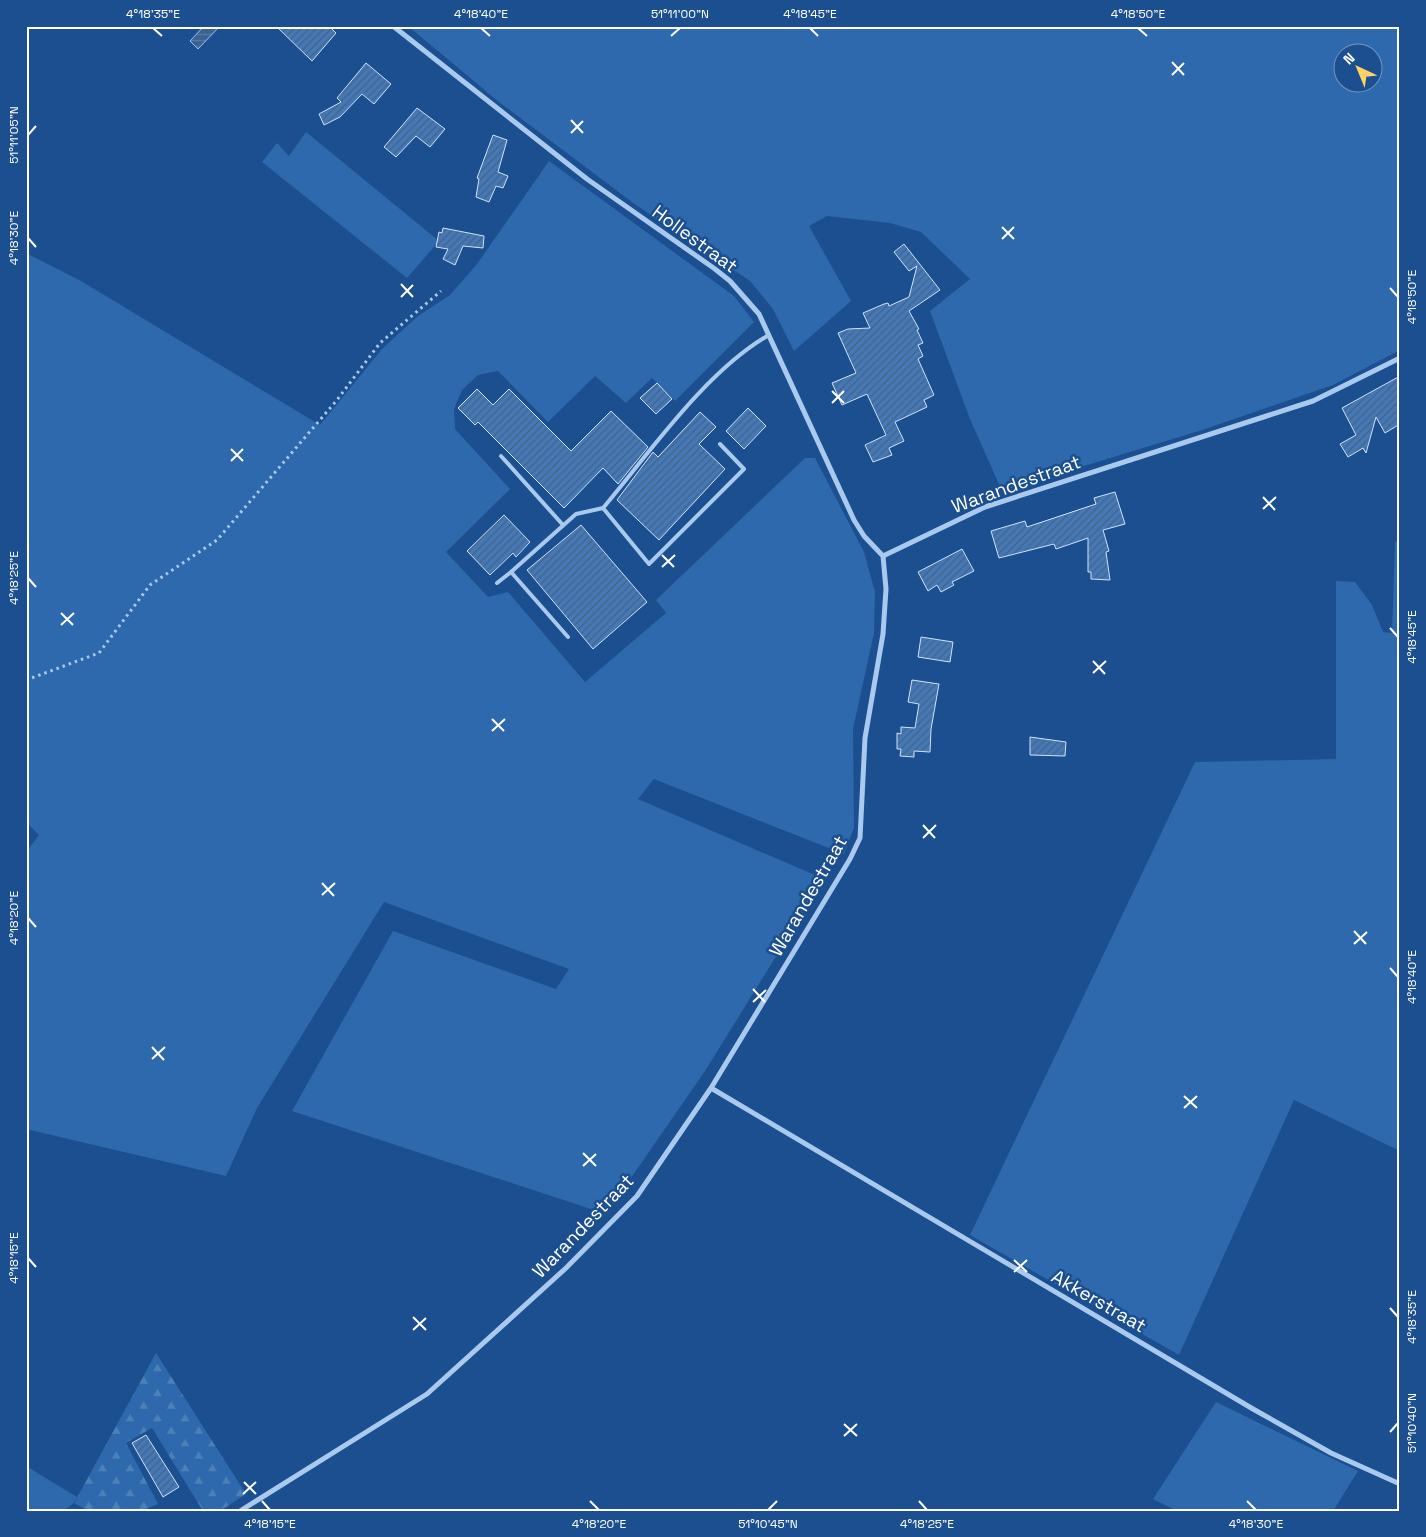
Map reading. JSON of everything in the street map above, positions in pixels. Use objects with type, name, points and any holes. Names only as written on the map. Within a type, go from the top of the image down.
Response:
[{"type":"street","name":"Hollestraat","points":[[393,26],[586,179],[730,281],[759,314],[854,520],[864,536],[883,556]]},
{"type":"street","name":"Warandestraat","points":[[240,1511],[427,1394],[488,1341],[566,1268],[637,1196],[711,1088],[850,859],[860,838],[865,738],[883,634],[886,589],[883,556],[985,507],[1313,401],[1400,358]]},
{"type":"street","name":"Akkerstraat","points":[[711,1088],[1279,1424],[1331,1453],[1400,1484]]},
{"type":"lane","points":[[497,583],[576,514],[603,508],[681,415],[728,364],[751,346],[770,335]]},
{"type":"lane","points":[[603,508],[649,564],[744,469],[720,444]]},
{"type":"lane","points":[[501,456],[563,525]]},
{"type":"lane","points":[[511,572],[568,637]]},
{"type":"path","points":[[26,680],[99,653],[150,585],[217,540],[337,400],[380,342],[441,291]]},
{"type":"green space","points":[[408,26],[1400,26],[1400,350],[1333,385],[1202,430],[1002,491],[970,419],[930,311],[970,279],[921,232],[890,223],[827,216],[809,226],[851,301],[794,351],[773,309],[750,281],[636,205],[499,102]]},
{"type":"green space","points":[[306,132],[439,241],[407,278],[262,162],[277,143],[289,156]]},
{"type":"green space","points":[[549,161],[734,296],[754,322],[675,401],[652,378],[626,403],[595,376],[548,422],[498,371],[478,375],[462,390],[454,409],[455,429],[510,489],[446,552],[488,597],[508,592],[585,682],[666,613],[656,600],[805,458],[815,458],[864,552],[875,592],[874,633],[853,729],[854,828],[844,854],[654,779],[638,799],[824,879],[705,1071],[606,1214],[292,1111],[393,931],[556,989],[569,969],[384,902],[257,1108],[226,1176],[26,1129],[26,852],[39,835],[26,822],[26,253],[81,281],[320,425],[382,349],[418,316],[450,295],[477,264]]},
{"type":"green space","points":[[1400,540],[1400,1151],[1294,1100],[1179,1355],[970,1235],[1195,762],[1336,759],[1336,581],[1355,582],[1372,605],[1383,632],[1392,633],[1395,542]]},
{"type":"green space","points":[[156,1353],[246,1494],[220,1511],[203,1511],[152,1428],[126,1443],[158,1504],[141,1511],[88,1511],[74,1503]]},
{"type":"green space","points":[[1216,1402],[1358,1471],[1333,1511],[1177,1511],[1153,1499]]},
{"type":"green space","points":[[26,1466],[77,1497],[73,1503],[68,1508],[62,1510],[48,1512],[26,1511]]},
{"type":"shaded area","points":[[204,26],[220,26],[198,49],[190,41]]},
{"type":"building","points":[[276,26],[329,26],[336,33],[312,61]]},
{"type":"building","points":[[366,63],[391,84],[374,104],[362,94],[340,117],[324,125],[319,114],[341,102],[337,98]]},
{"type":"building","points":[[417,108],[445,129],[430,147],[416,136],[396,157],[384,147]]},
{"type":"building","points":[[493,135],[507,140],[498,172],[508,176],[503,188],[496,186],[489,202],[476,197],[479,179],[477,178]]},
{"type":"building","points":[[443,228],[484,236],[483,248],[463,246],[455,265],[443,259],[448,249],[436,247],[439,232],[442,233]]},
{"type":"building","points":[[904,244],[940,290],[909,311],[919,329],[917,330],[923,343],[918,345],[923,356],[918,359],[934,395],[924,400],[927,407],[895,422],[904,441],[889,448],[892,455],[873,462],[865,445],[886,435],[867,394],[842,405],[832,383],[856,373],[838,333],[848,329],[870,328],[863,313],[884,304],[888,303],[889,306],[909,297],[917,266],[909,271],[894,252]]},
{"type":"building","points":[[1400,376],[1400,424],[1385,433],[1376,417],[1366,453],[1363,448],[1348,457],[1340,444],[1356,435],[1342,408]]},
{"type":"building","points":[[657,383],[672,399],[656,414],[640,398]]},
{"type":"building","points":[[477,389],[493,405],[509,389],[571,451],[611,411],[648,447],[618,484],[603,468],[564,508],[478,422],[475,425],[458,408]]},
{"type":"building","points":[[748,408],[766,426],[744,449],[726,431]]},
{"type":"building","points":[[700,412],[716,427],[699,444],[725,469],[659,540],[617,500],[653,452],[658,457]]},
{"type":"building","points":[[1115,492],[1125,524],[1103,530],[1109,551],[1106,552],[1110,580],[1091,579],[1091,572],[1088,572],[1088,538],[1056,549],[1054,544],[999,558],[991,531],[1025,521],[1027,527],[1096,504],[1094,498]]},
{"type":"building","points":[[504,515],[530,542],[516,557],[513,553],[490,575],[467,551]]},
{"type":"building","points":[[581,525],[647,602],[593,649],[527,570]]},
{"type":"building","points":[[962,549],[974,571],[952,582],[954,585],[941,592],[937,585],[928,591],[918,572]]},
{"type":"building","points":[[921,637],[953,642],[950,662],[918,657]]},
{"type":"building","points":[[912,680],[939,684],[931,729],[930,752],[914,751],[914,757],[900,756],[901,749],[897,749],[897,733],[901,734],[901,727],[915,728],[919,704],[908,702]]},
{"type":"building","points":[[1030,737],[1066,742],[1065,756],[1030,755]]},
{"type":"building","points":[[146,1435],[179,1487],[163,1497],[132,1443]]}]
